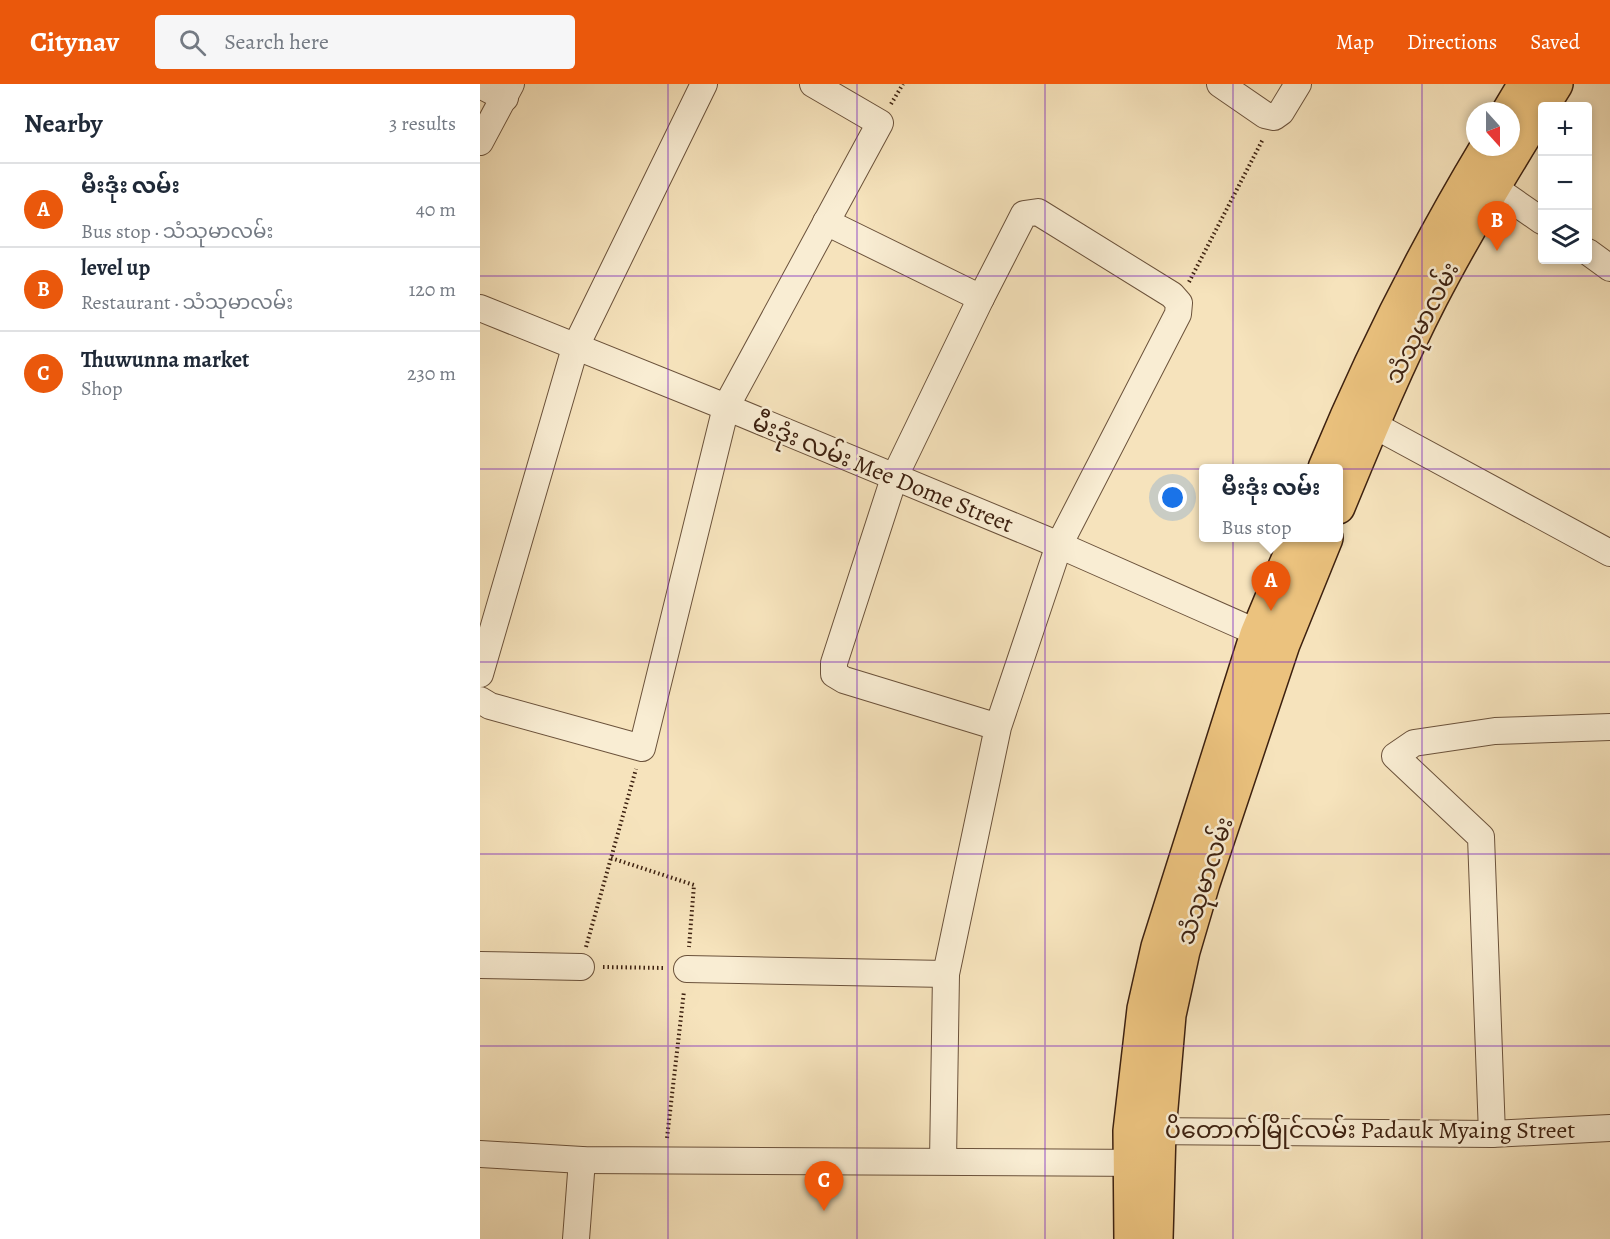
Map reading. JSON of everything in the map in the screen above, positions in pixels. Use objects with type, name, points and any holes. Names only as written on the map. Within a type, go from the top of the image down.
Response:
[{"type":"main road","points":[[1514,102],[1525,84]]},
{"type":"main road","name":"သံသုမာလမ်း","points":[[1328,464],[1360,418],[1431,298],[1484,169],[1556,84]]},
{"type":"main road","name":"သံသုမာလမ်း","points":[[1343,487],[1360,418]]},
{"type":"main road","name":"သံသုမာလမ်း","points":[[1131,1239],[1144,1147],[1183,951],[1296,542]]},
{"type":"main road","name":"သံသုမာလမ်း","points":[[1270,639],[1323,542]]},
{"type":"main road","name":"သံသုမာလမ်း","points":[[1144,1147],[1156,1239]]},
{"type":"street","points":[[480,674],[575,348],[704,84]]},
{"type":"street","points":[[480,700],[490,706],[642,748],[726,408],[880,123],[813,84]]},
{"type":"street","points":[[1220,84],[1265,115],[1274,117],[1281,112],[1298,84]]},
{"type":"street","points":[[480,85],[508,91],[480,142]]},
{"type":"street","points":[[1484,169],[1538,217]]},
{"type":"street","points":[[944,1161],[946,974],[998,727],[1059,545],[1178,314],[1179,303],[1172,295],[1038,212],[1024,214],[894,478],[834,663],[834,674],[844,680],[998,727]]},
{"type":"street","points":[[826,222],[981,298]]},
{"type":"street","points":[[1592,255],[1610,268]]},
{"type":"street","name":"မီးဒုံး လမ်း Mee Dome Street","points":[[480,308],[1059,545],[1270,639]]},
{"type":"street","points":[[1360,418],[1610,553]]},
{"type":"street","points":[[1492,1134],[1481,837],[1395,756],[1414,743],[1495,731],[1610,727]]},
{"type":"street","points":[[480,965],[581,967]]},
{"type":"street","points":[[687,969],[946,974]]},
{"type":"street","name":"ပိတောက်မြိုင်လမ်း Padauk Myaing Street","points":[[480,1154],[582,1160],[944,1161],[1144,1147],[1610,1128]]},
{"type":"street","points":[[576,1239],[582,1160]]},
{"type":"path","points":[[1179,303],[1274,117]]},
{"type":"path","points":[[642,748],[581,967],[687,969]]},
{"type":"path","points":[[611,858],[694,885],[687,969],[665,1160]]},
{"type":"place","name":"level up","points":[[1497,251]]},
{"type":"place","name":"မီးဒုံး လမ်း","points":[[1271,611]]},
{"type":"place","name":"Thuwunna market","points":[[824,1211]]}]
